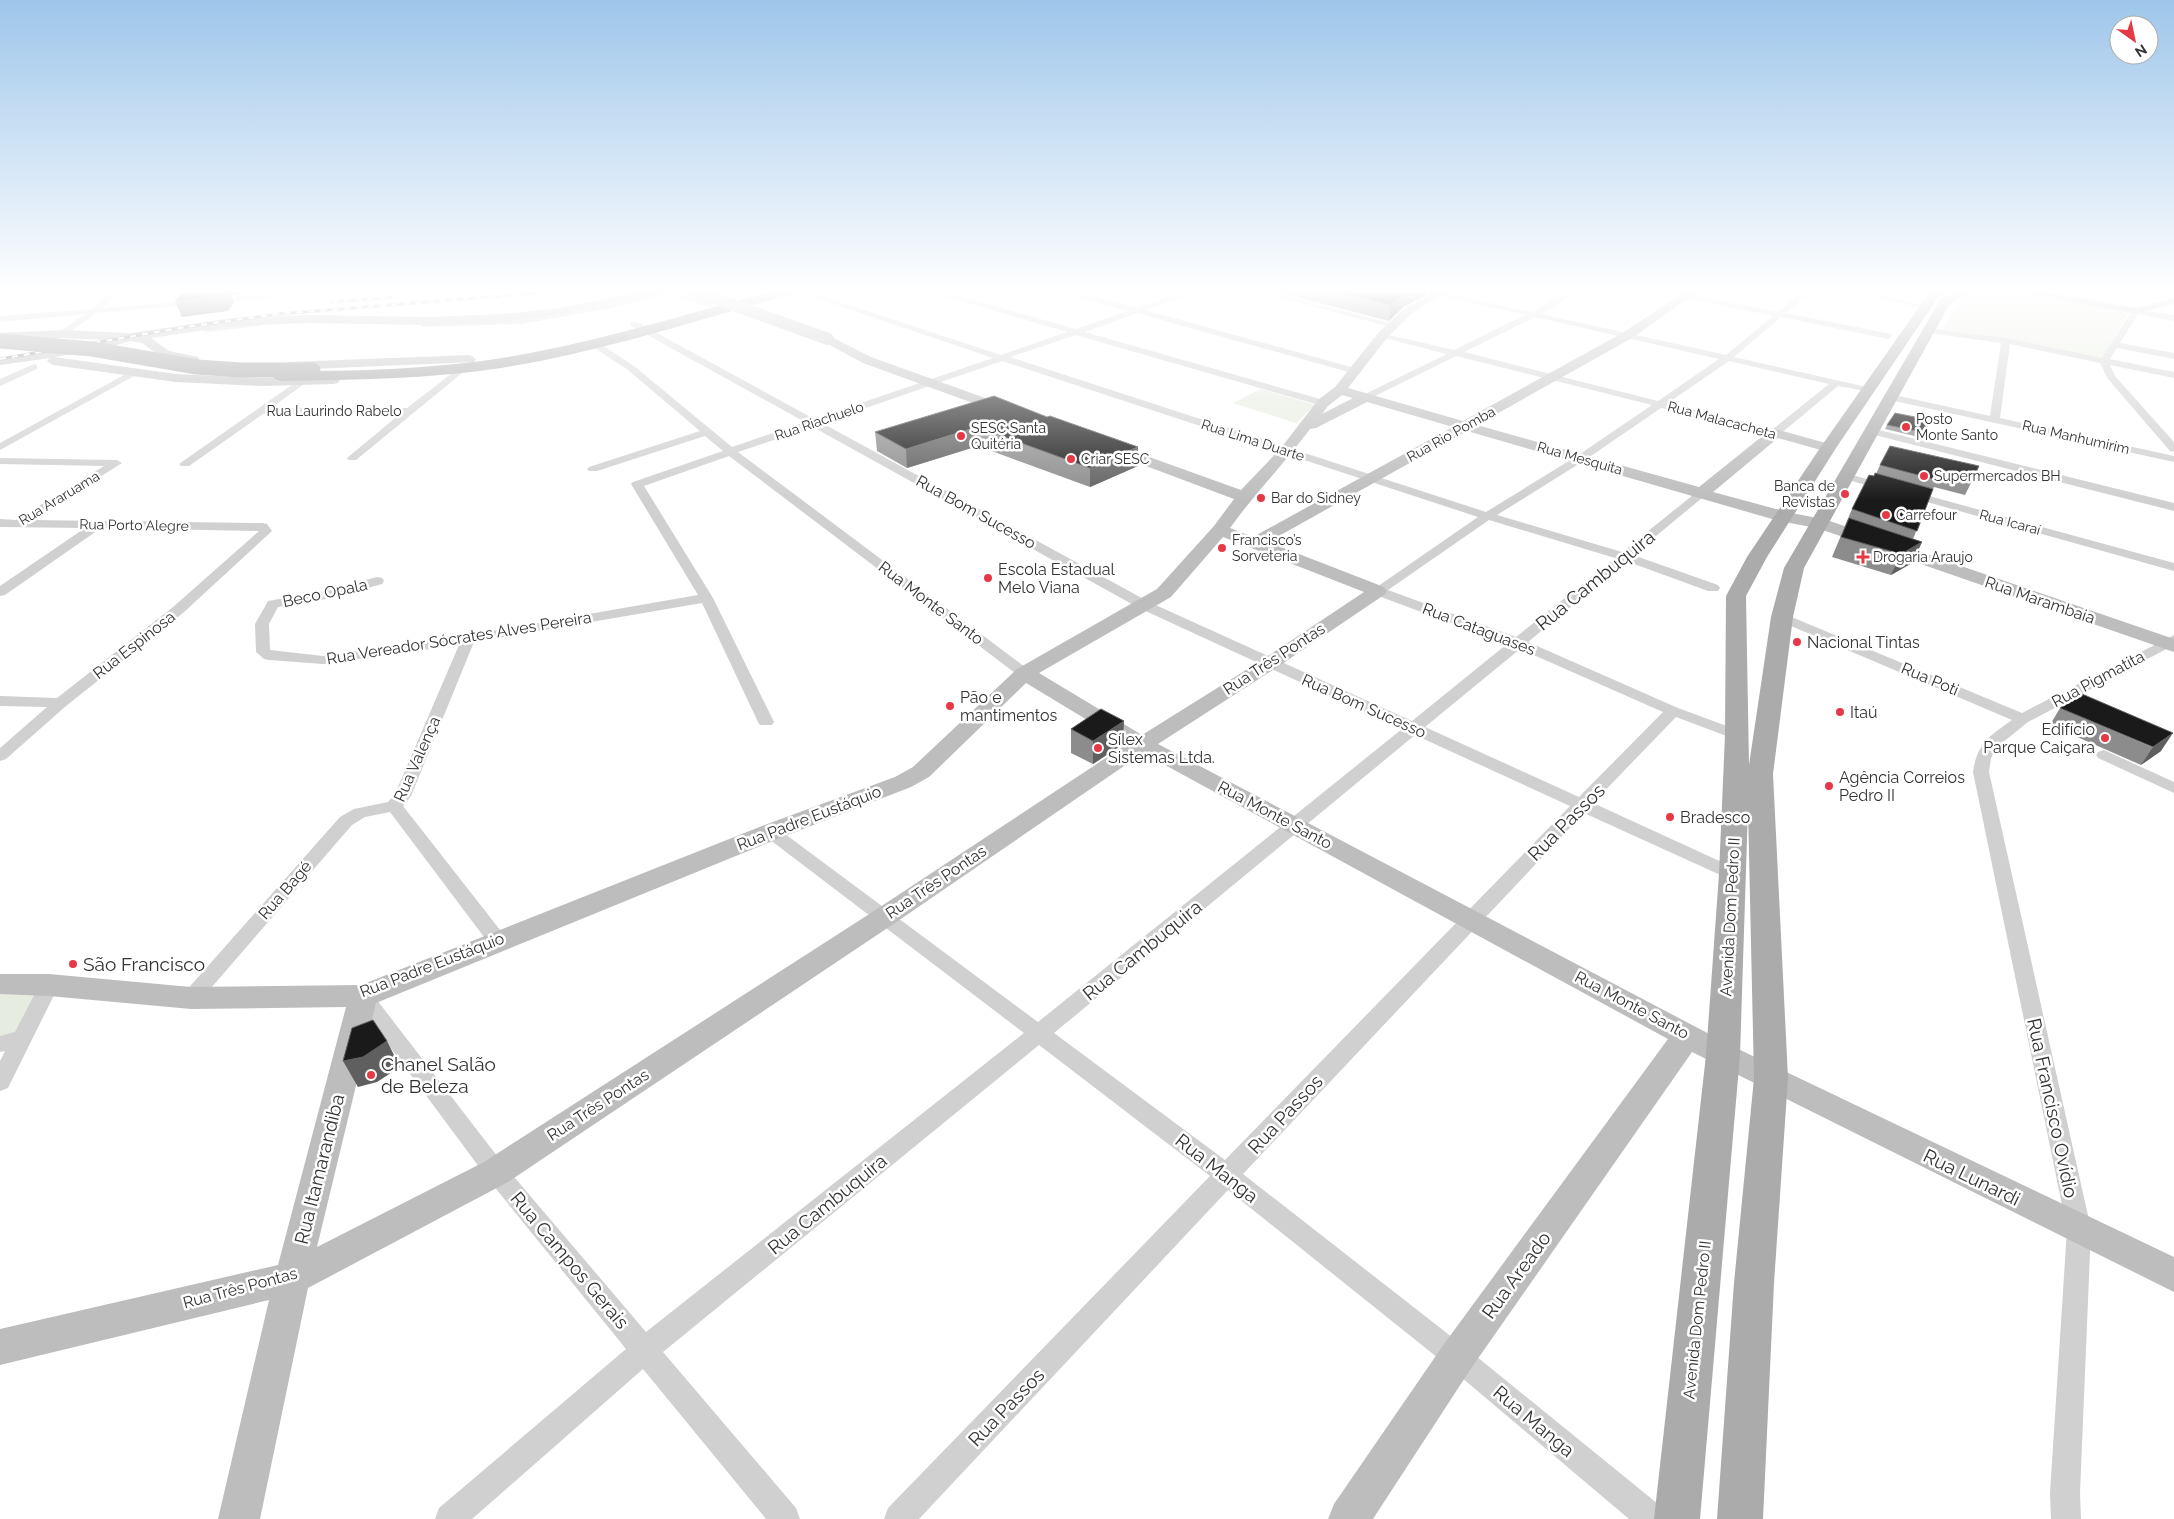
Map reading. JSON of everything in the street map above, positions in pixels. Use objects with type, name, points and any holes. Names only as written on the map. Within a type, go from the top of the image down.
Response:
[{"type":"highway","points":[[111,360],[183,372],[230,375],[345,375],[507,360]]},
{"type":"highway","points":[[154,360],[197,367],[308,376],[401,366],[467,363],[481,360]]},
{"type":"main road","points":[[34,362],[68,360]]},
{"type":"main road","points":[[83,360],[109,369]]},
{"type":"main road","points":[[199,360],[228,365],[276,366],[467,363]]},
{"type":"main road","points":[[867,360],[1024,416]]},
{"type":"main road","name":"Rua Padre Eustáquio","points":[[0,984],[49,984],[191,998],[362,996],[497,940],[903,782],[921,772],[1024,673],[1164,593],[1220,530],[1244,497],[1286,451],[1323,403],[1340,390],[1364,360]]},
{"type":"main road","name":"Rua Rio Pomba","points":[[1254,543],[1584,360]]},
{"type":"main road","name":"Avenida Dom Pedro II","points":[[1677,1519],[1723,1055],[1733,874],[1737,735],[1736,596],[1757,557],[1785,517],[1828,448],[1889,360]]},
{"type":"main road","name":"Avenida Dom Pedro II","points":[[1740,1519],[1754,1283],[1770,1078],[1760,774],[1782,616],[1794,568],[1821,524],[1845,476],[1912,360]]},
{"type":"main road","points":[[0,361],[34,362],[176,378],[222,381],[308,376]]},
{"type":"main road","name":"Rua Mesquita","points":[[1340,390],[1785,517],[1821,524]]},
{"type":"main road","points":[[1303,428],[1366,398]]},
{"type":"main road","name":"Rua Malacacheta","points":[[1774,433],[1828,448]]},
{"type":"main road","name":"Rua Cambuquira","points":[[1702,493],[1774,433]]},
{"type":"main road","points":[[1098,444],[1244,497]]},
{"type":"main road","name":"Rua Marambaia","points":[[1821,524],[2171,642]]},
{"type":"main road","name":"Rua Cataguases","points":[[1220,530],[1378,591]]},
{"type":"main road","name":"Rua Três Pontas","points":[[0,1347],[292,1278],[496,1172],[883,918],[1142,744],[1269,664],[1378,591]]},
{"type":"main road","name":"Rua Monte Santo","points":[[1024,673],[1142,744],[1723,1055],[1770,1078]]},
{"type":"main road","name":"Rua Itamarandiba","points":[[239,1519],[292,1278],[362,996]]},
{"type":"main road","name":"Rua Areado","points":[[1349,1519],[1457,1357],[1688,1035]]},
{"type":"main road","name":"Rua Lunardi","points":[[1770,1078],[2174,1275]]},
{"type":"street","name":"Rua Monte Santo","points":[[619,360],[731,452],[1024,673]]},
{"type":"street","name":"Rua Bom Sucesso","points":[[700,360],[1144,605],[1269,664],[1733,874]]},
{"type":"street","name":"Rua Riachuelo","points":[[706,598],[637,484],[995,360]]},
{"type":"street","name":"Rua Lima Duarte","points":[[1012,360],[1486,516],[1622,556],[1713,588]]},
{"type":"street","points":[[1176,360],[1323,403]]},
{"type":"street","points":[[1315,360],[1355,371]]},
{"type":"street","points":[[1366,398],[1440,360]]},
{"type":"street","name":"Rua Malacacheta","points":[[1477,360],[1553,377],[1774,433]]},
{"type":"street","name":"Rua Três Pontas","points":[[1378,591],[1486,516],[1581,458],[1725,360]]},
{"type":"street","points":[[1741,360],[1868,390]]},
{"type":"street","points":[[1995,419],[2003,360]]},
{"type":"street","points":[[2094,360],[2174,376]]},
{"type":"street","points":[[0,383],[34,362]]},
{"type":"street","points":[[2104,362],[2111,377],[2174,449]]},
{"type":"street","points":[[352,458],[467,363]]},
{"type":"street","points":[[0,447],[133,372]]},
{"type":"street","points":[[184,464],[308,376]]},
{"type":"street","name":"Rua Cambuquira","points":[[1774,433],[1836,383]]},
{"type":"street","name":"Rua Manhumirim","points":[[1890,397],[2174,459]]},
{"type":"street","name":"Rua Laurindo Rabelo","points":[[260,411],[409,411]]},
{"type":"street","points":[[1871,430],[2174,507]]},
{"type":"street","points":[[594,469],[707,432]]},
{"type":"street","name":"Rua Araruama","points":[[0,461],[117,463],[0,534]]},
{"type":"street","name":"Rua Icaraí","points":[[1845,476],[2174,567]]},
{"type":"street","name":"Rua Cambuquira","points":[[450,1519],[644,1350],[1295,826],[1622,556],[1702,493]]},
{"type":"street","name":"Rua Porto Alegre","points":[[0,523],[263,528],[266,531]]},
{"type":"street","points":[[0,592],[100,524]]},
{"type":"street","name":"Rua Espinosa","points":[[0,756],[61,703],[178,610],[266,531]]},
{"type":"street","name":"Beco Opala","points":[[274,604],[332,594],[377,581]]},
{"type":"street","name":"Rua Cataguases","points":[[1378,591],[1518,643],[1674,711],[1737,735]]},
{"type":"street","points":[[706,598],[766,722]]},
{"type":"street","name":"Rua Vereador Sócrates Alves Pereira","points":[[274,604],[262,624],[263,652],[269,656],[323,660],[706,598]]},
{"type":"street","name":"Rua Poti","points":[[1782,616],[2023,719]]},
{"type":"street","name":"Rua Valença","points":[[468,638],[404,796],[394,806],[497,940]]},
{"type":"street","name":"Rua Pigmatita","points":[[2023,719],[2171,642]]},
{"type":"street","points":[[0,701],[61,703]]},
{"type":"street","name":"Rua Passos","points":[[899,1519],[1470,919],[1674,711]]},
{"type":"street","name":"Rua Francisco Ovídio","points":[[2023,719],[1990,744],[1983,758],[1981,772],[2079,1229],[2065,1493],[2066,1519]]},
{"type":"street","points":[[2104,755],[2174,788]]},
{"type":"street","name":"Rua Bagé","points":[[191,998],[346,821],[360,813],[394,806]]},
{"type":"street","name":"Rua Manga","points":[[771,832],[1227,1176],[1457,1357],[1652,1519]]},
{"type":"street","points":[[0,1082],[49,984]]},
{"type":"street","name":"Rua Campos Gerais","points":[[362,996],[496,1172],[785,1519]]},
{"type":"street","points":[[0,1044],[21,1040]]},
{"type":"shaded area","points":[[1261,389],[1315,405],[1296,423],[1233,403]]},
{"type":"shaded area","points":[[0,984],[49,985],[21,1039],[0,1044]]},
{"type":"building","points":[[994,396],[1047,417],[1050,416],[1138,447],[1090,468],[977,427],[906,449],[875,432]]},
{"type":"building","name":"Posto Monte Santo","points":[[1895,413],[1930,420],[1921,432],[1887,425]]},
{"type":"building","points":[[1890,446],[1979,466],[1972,481],[1940,472],[1937,480],[1880,465]]},
{"type":"building","points":[[1875,473],[1933,489],[1917,531],[1852,509],[1869,475],[1874,476]]},
{"type":"building","points":[[1849,518],[1922,542],[1901,554],[1841,537]]},
{"type":"building","points":[[2082,694],[2173,733],[2153,747],[2060,708]]},
{"type":"building","points":[[1101,709],[1124,721],[1093,741],[1071,729]]},
{"type":"building","points":[[373,1020],[387,1041],[363,1057],[343,1061],[352,1028]]},
{"type":"place","name":"Posto Monte Santo","points":[[1906,427]]},
{"type":"place","name":"SESC Santa Quitéria","points":[[961,436]]},
{"type":"place","name":"Criar SESC","points":[[1071,459]]},
{"type":"place","name":"Supermercados BH","points":[[1924,476]]},
{"type":"place","name":"Banca de Revistas","points":[[1845,494]]},
{"type":"place","name":"Bar do Sidney","points":[[1261,498]]},
{"type":"place","name":"Carrefour","points":[[1886,515]]},
{"type":"place","name":"Francisco’s Sorveteria","points":[[1222,548]]},
{"type":"place","name":"Drogaria Araujo","points":[[1863,557]]},
{"type":"place","name":"Escola Estadual Melo Viana","points":[[988,578]]},
{"type":"place","name":"Nacional Tintas","points":[[1797,642]]},
{"type":"place","name":"Pão e mantimentos","points":[[950,706]]},
{"type":"place","name":"Itaú","points":[[1840,712]]},
{"type":"place","name":"Edifício Parque Caiçara","points":[[2105,738]]},
{"type":"place","name":"Sílex Sistemas Ltda.","points":[[1098,748]]},
{"type":"place","name":"Agência Correios Pedro II","points":[[1829,786]]},
{"type":"place","name":"Bradesco","points":[[1670,817]]},
{"type":"place","name":"São Francisco","points":[[73,964]]},
{"type":"place","name":"Chanel Salão de Beleza","points":[[371,1075]]}]
